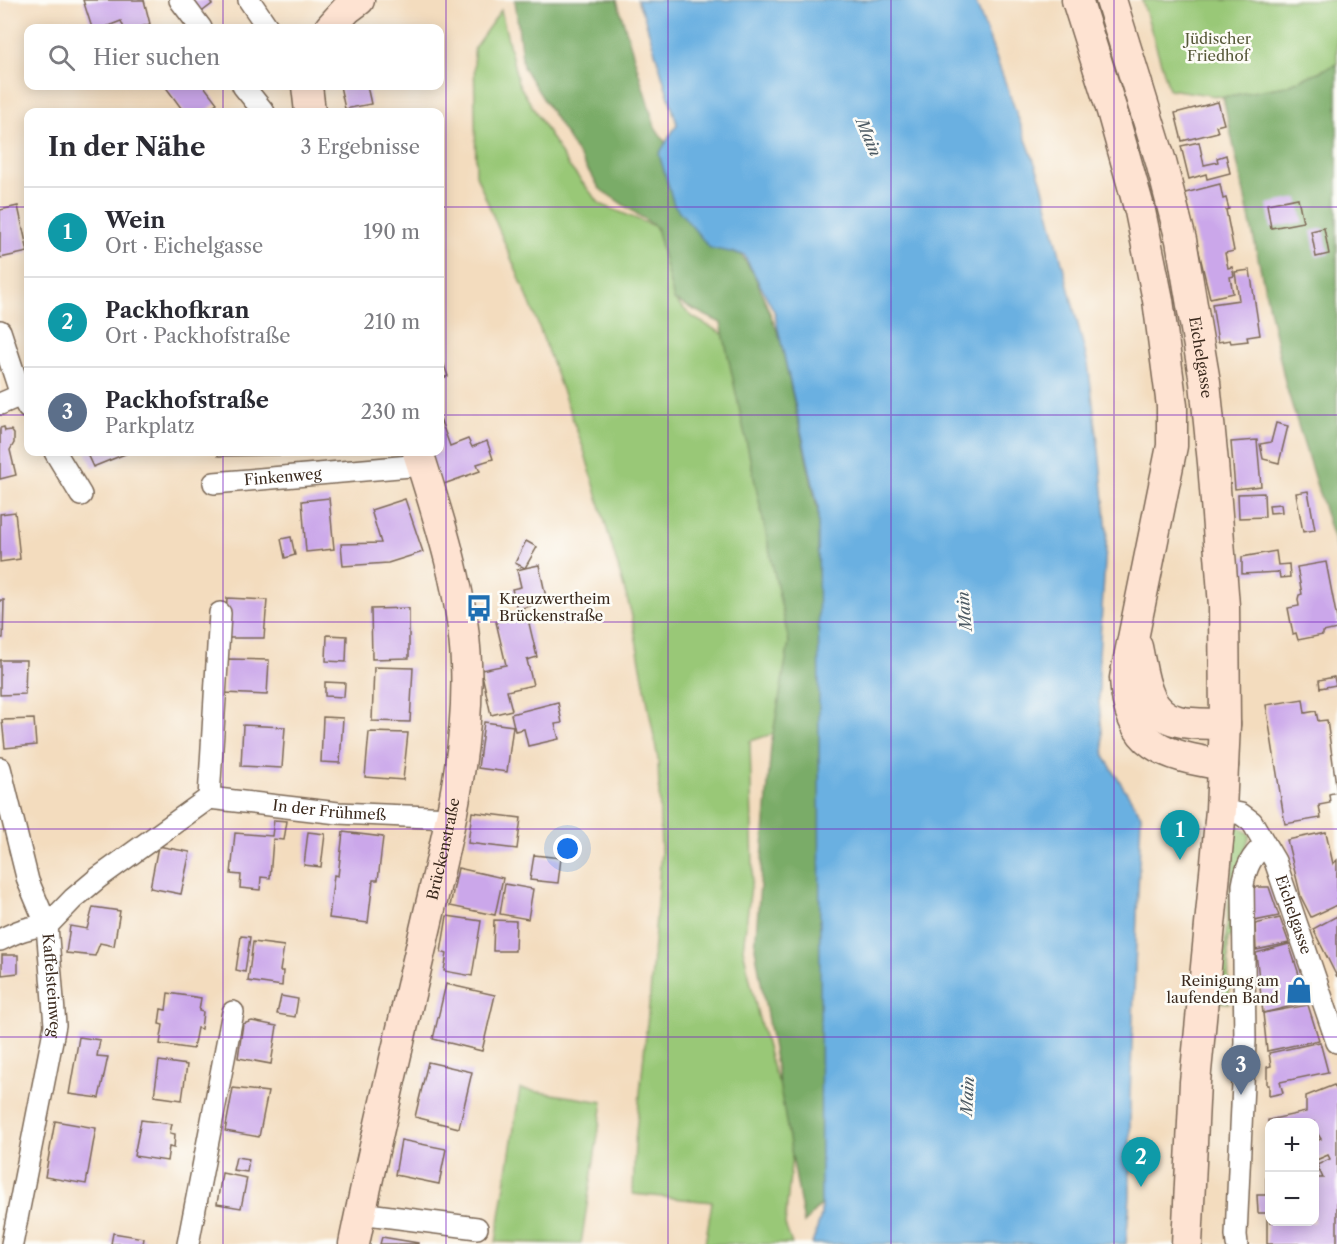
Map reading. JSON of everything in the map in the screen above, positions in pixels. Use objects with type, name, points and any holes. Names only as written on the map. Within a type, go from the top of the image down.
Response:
[{"type":"street","points":[[180,0],[198,24]]},
{"type":"street","points":[[249,0],[265,24]]},
{"type":"street","points":[[334,24],[359,0]]},
{"type":"street","points":[[1077,0],[1140,211],[1158,300],[1172,406],[1172,446],[1125,678],[1126,696],[1130,713],[1139,729],[1154,745],[1182,758],[1223,765]]},
{"type":"street","name":"Eichelgasse","points":[[1111,0],[1161,162],[1181,240],[1205,382],[1221,564],[1226,646],[1221,810],[1196,1082],[1187,1244]]},
{"type":"street","points":[[246,90],[261,108]]},
{"type":"street","points":[[307,90],[310,108]]},
{"type":"street","points":[[0,331],[24,398]]},
{"type":"street","points":[[0,404],[24,401]]},
{"type":"street","points":[[57,456],[81,495]]},
{"type":"street","name":"Finkenweg","points":[[214,483],[420,458]]},
{"type":"street","name":"Brückenstraße","points":[[354,1244],[451,818],[465,733],[466,662],[459,609],[420,458]]},
{"type":"street","points":[[0,940],[20,930],[34,926],[47,926],[73,898],[98,878],[209,798],[219,613]]},
{"type":"street","points":[[1134,637],[1149,697],[1156,709],[1176,721],[1225,724]]},
{"type":"street","name":"Kaffelsteinweg","points":[[0,768],[28,881],[47,926],[55,1025],[12,1244]]},
{"type":"street","name":"In der Frühmeß","points":[[209,798],[338,813],[451,818]]},
{"type":"street","name":"Eichelgasse","points":[[1221,810],[1241,814],[1252,822],[1275,861],[1337,1042]]},
{"type":"street","points":[[1237,1244],[1245,1041],[1243,885],[1246,868],[1253,856],[1264,845]]},
{"type":"street","points":[[188,1244],[233,1012]]},
{"type":"street","points":[[360,1213],[477,1228]]},
{"type":"green space","points":[[515,0],[617,0],[655,127],[754,274],[780,338],[818,512],[836,1033],[833,1191],[804,1223],[755,948],[771,746],[789,642],[721,323],[674,300],[656,227],[600,189],[523,67]]},
{"type":"green space","name":"Jüdischer Friedhof","points":[[1142,0],[1337,0],[1337,64],[1286,86],[1223,97],[1169,89]]},
{"type":"green space","points":[[501,10],[518,83],[568,165],[600,204],[666,231],[675,271],[674,300],[694,318],[738,342],[768,406],[794,694],[776,733],[750,741],[753,870],[743,949],[774,1072],[788,1102],[793,1145],[785,1225],[792,1244],[705,1244],[712,1202],[633,1194],[635,1142],[650,995],[661,851],[658,759],[631,612],[584,450],[532,308],[476,175],[474,48]]},
{"type":"green space","points":[[1337,64],[1337,551],[1286,386],[1223,97],[1286,86]]},
{"type":"green space","points":[[1237,824],[1250,835],[1240,866],[1235,936],[1228,937],[1229,1003],[1219,1002]]},
{"type":"green space","points":[[520,1089],[603,1102],[581,1244],[496,1242]]},
{"type":"water","name":"Main","points":[[637,0],[975,0],[1041,180],[1088,364],[1099,450],[1107,531],[1099,655],[1099,703],[1105,758],[1141,815],[1130,1096],[1130,1197],[1126,1244],[812,1244],[821,1216],[818,506],[774,311],[744,255],[710,248],[674,205],[659,154],[677,124]]},
{"type":"building","points":[[83,0],[144,0],[150,24],[122,24],[121,21],[113,24],[91,24]]},
{"type":"building","points":[[184,0],[209,0],[212,4],[195,17]]},
{"type":"building","points":[[168,90],[207,90],[217,103],[210,108],[181,108]]},
{"type":"building","points":[[341,90],[368,90],[371,104],[345,108]]},
{"type":"building","points":[[1218,102],[1224,124],[1216,126],[1218,132],[1182,141],[1175,113]]},
{"type":"building","points":[[1199,142],[1204,165],[1218,162],[1217,158],[1226,155],[1230,173],[1207,179],[1206,174],[1189,179],[1181,146]]},
{"type":"building","points":[[1220,184],[1223,199],[1226,198],[1229,209],[1226,210],[1234,251],[1225,253],[1228,268],[1232,267],[1234,276],[1230,277],[1233,293],[1210,298],[1185,193]]},
{"type":"building","points":[[1298,198],[1303,222],[1271,228],[1267,204]]},
{"type":"building","points":[[18,206],[24,234],[24,253],[0,258],[0,210]]},
{"type":"building","points":[[1324,228],[1329,254],[1316,257],[1311,231]]},
{"type":"building","points":[[1250,270],[1260,335],[1247,337],[1248,341],[1218,342],[1212,304],[1239,300],[1235,272]]},
{"type":"building","points":[[444,365],[448,376],[444,378]]},
{"type":"building","points":[[1276,423],[1288,426],[1279,463],[1263,459],[1260,444],[1271,442]]},
{"type":"building","points":[[4,427],[5,431],[11,430],[14,434],[14,443],[10,450],[16,475],[0,479],[0,428]]},
{"type":"building","points":[[444,429],[450,446],[468,439],[472,447],[487,441],[493,459],[477,464],[480,471],[441,485],[428,456],[444,456]]},
{"type":"building","points":[[1257,440],[1261,486],[1235,489],[1231,442]]},
{"type":"building","points":[[88,456],[120,456],[93,467]]},
{"type":"building","points":[[1308,491],[1315,530],[1303,532],[1296,493]]},
{"type":"building","points":[[1264,493],[1265,517],[1239,518],[1238,494]]},
{"type":"building","points":[[329,498],[334,549],[306,552],[302,501]]},
{"type":"building","points":[[405,499],[423,552],[388,563],[343,566],[341,544],[381,543],[371,510]]},
{"type":"building","points":[[1281,504],[1282,512],[1270,513],[1269,505]]},
{"type":"building","points":[[15,512],[20,559],[0,562],[0,514]]},
{"type":"building","points":[[291,537],[295,555],[285,558],[281,539]]},
{"type":"building","points":[[526,541],[537,547],[525,568],[515,563]]},
{"type":"building","points":[[1276,551],[1278,565],[1289,564],[1290,577],[1280,578],[1279,572],[1242,574],[1242,557]]},
{"type":"building","points":[[1326,562],[1337,629],[1323,632],[1323,635],[1298,640],[1296,633],[1293,634],[1288,608],[1299,606],[1299,595],[1302,594],[1297,567]]},
{"type":"building","points":[[539,565],[547,602],[517,609],[512,589],[521,587],[517,570]]},
{"type":"building","points":[[227,598],[267,600],[264,638],[225,638]]},
{"type":"building","points":[[0,600],[4,600],[3,638],[0,638]]},
{"type":"building","points":[[409,608],[409,658],[372,659],[371,609]]},
{"type":"building","points":[[527,615],[537,657],[527,660],[533,685],[507,691],[512,710],[491,715],[481,670],[506,665],[496,622]]},
{"type":"building","points":[[327,635],[347,636],[346,662],[326,661]]},
{"type":"building","points":[[227,659],[269,660],[267,695],[224,693]]},
{"type":"building","points":[[0,660],[26,660],[25,694],[0,695]]},
{"type":"building","points":[[374,667],[413,668],[410,722],[372,721]]},
{"type":"building","points":[[1334,677],[1336,685],[1320,688],[1319,680]]},
{"type":"building","points":[[325,682],[345,683],[344,697],[325,696]]},
{"type":"building","points":[[1303,699],[1305,713],[1316,711],[1318,721],[1327,720],[1337,792],[1329,794],[1330,803],[1319,805],[1321,818],[1285,824],[1266,705]]},
{"type":"building","points":[[558,702],[562,723],[555,724],[559,739],[528,746],[524,729],[515,731],[511,714]]},
{"type":"building","points":[[323,717],[343,718],[340,763],[321,762]]},
{"type":"building","points":[[34,719],[36,745],[5,748],[2,720]]},
{"type":"building","points":[[484,722],[513,726],[507,772],[478,768]]},
{"type":"building","points":[[243,725],[285,727],[282,768],[241,766]]},
{"type":"building","points":[[369,732],[408,733],[403,780],[365,777]]},
{"type":"building","points":[[472,812],[521,818],[517,849],[468,843]]},
{"type":"building","points":[[274,820],[287,821],[284,840],[273,839],[270,878],[261,877],[260,890],[240,888],[241,875],[231,874],[235,833],[272,836]]},
{"type":"building","points":[[308,832],[325,834],[321,867],[304,865]]},
{"type":"building","points":[[343,832],[383,837],[378,880],[373,880],[368,923],[329,918],[334,875],[338,876]]},
{"type":"building","points":[[1326,832],[1333,864],[1337,860],[1337,905],[1311,917],[1301,897],[1287,840]]},
{"type":"building","points":[[158,846],[190,852],[181,894],[150,888]]},
{"type":"building","points":[[534,855],[561,858],[558,883],[530,880]]},
{"type":"building","points":[[458,868],[503,878],[495,915],[450,906]]},
{"type":"building","points":[[505,884],[533,889],[528,919],[500,914]]},
{"type":"building","points":[[1250,887],[1269,887],[1279,916],[1254,921]]},
{"type":"building","points":[[93,907],[120,911],[114,946],[100,943],[95,956],[66,953],[70,926],[87,929]]},
{"type":"building","points":[[447,916],[481,921],[472,976],[444,971],[447,954],[441,952]]},
{"type":"building","points":[[1337,916],[1337,977],[1313,929]]},
{"type":"building","points":[[1280,918],[1289,943],[1256,950],[1255,924]]},
{"type":"building","points":[[494,920],[516,921],[515,951],[493,951]]},
{"type":"building","points":[[241,936],[250,937],[245,972],[236,970]]},
{"type":"building","points":[[253,942],[284,946],[280,971],[283,971],[282,986],[248,981]]},
{"type":"building","points":[[1289,944],[1308,1002],[1263,1013],[1256,953]]},
{"type":"building","points":[[2,955],[18,955],[18,973],[2,975]]},
{"type":"building","points":[[446,984],[495,995],[482,1051],[433,1039]]},
{"type":"building","points":[[168,993],[201,998],[199,1011],[203,1012],[201,1029],[197,1028],[193,1049],[160,1044],[163,1025],[159,1024],[161,1009],[166,1010]]},
{"type":"building","points":[[281,996],[298,999],[295,1017],[277,1014]]},
{"type":"building","points":[[1308,1005],[1319,1040],[1267,1051],[1263,1013]]},
{"type":"building","points":[[252,1021],[277,1026],[271,1064],[238,1058],[243,1024]]},
{"type":"building","points":[[79,1037],[100,1040],[97,1056],[108,1057],[99,1098],[69,1094]]},
{"type":"building","points":[[1320,1042],[1328,1072],[1280,1082],[1283,1093],[1269,1096],[1267,1067],[1271,1066],[1269,1053]]},
{"type":"building","points":[[159,1061],[187,1065],[182,1100],[154,1096]]},
{"type":"building","points":[[428,1062],[472,1072],[459,1128],[415,1117]]},
{"type":"building","points":[[1334,1085],[1337,1091],[1337,1244],[1267,1244],[1267,1226],[1319,1226],[1319,1178],[1323,1178],[1319,1164],[1330,1159],[1328,1155],[1319,1159],[1319,1140],[1321,1139],[1319,1118],[1278,1118],[1306,1112],[1306,1096]]},
{"type":"building","points":[[233,1088],[268,1092],[259,1137],[225,1131]]},
{"type":"building","points":[[141,1120],[172,1124],[170,1133],[175,1134],[174,1148],[169,1147],[167,1161],[134,1156]]},
{"type":"building","points":[[55,1121],[96,1128],[86,1184],[45,1177]]},
{"type":"building","points":[[401,1140],[446,1149],[439,1184],[395,1175]]},
{"type":"building","points":[[236,1157],[249,1159],[247,1172],[233,1170]]},
{"type":"building","points":[[222,1173],[247,1178],[241,1208],[217,1204]]},
{"type":"building","points":[[1257,1195],[1265,1195],[1265,1213],[1258,1213]]},
{"type":"building","points":[[113,1233],[144,1238],[143,1244],[111,1244]]},
{"type":"building","points":[[382,1237],[418,1243],[418,1244],[380,1244]]},
{"type":"place","name":"Kreuzwertheim Brückenstraße","points":[[479,608]]},
{"type":"place","name":"Wein","points":[[1180,860]]},
{"type":"place","name":"Reinigung am laufenden Band","points":[[1299,990]]},
{"type":"place","name":"Packhofstraße","points":[[1241,1095]]},
{"type":"place","name":"Packhofkran","points":[[1141,1187]]}]
